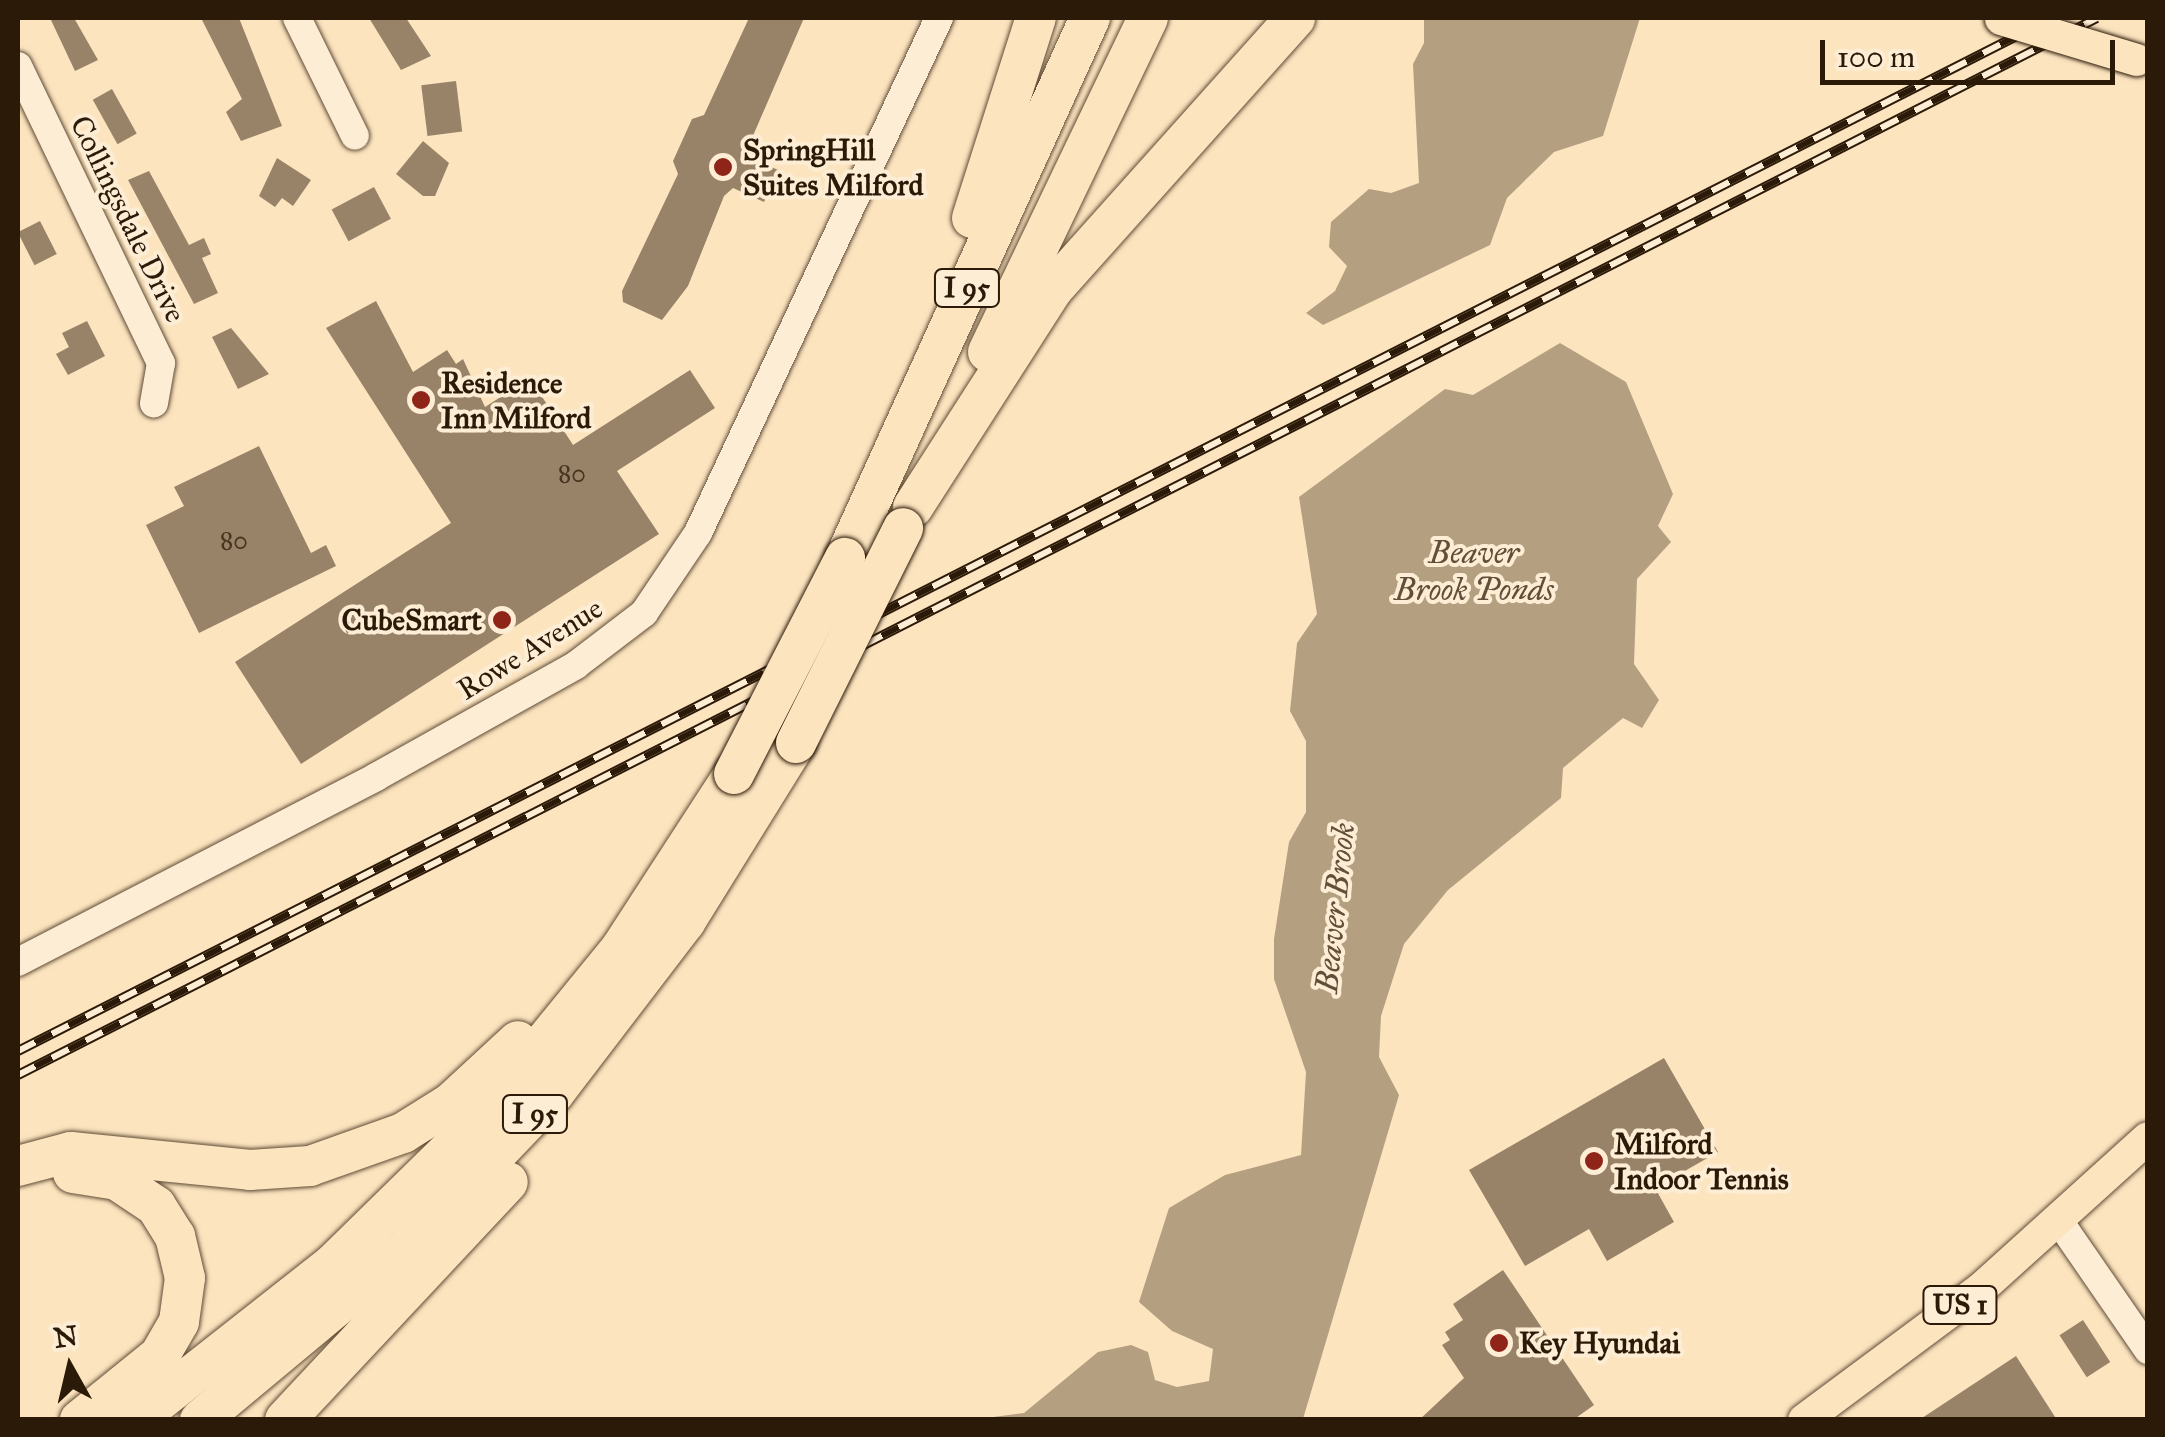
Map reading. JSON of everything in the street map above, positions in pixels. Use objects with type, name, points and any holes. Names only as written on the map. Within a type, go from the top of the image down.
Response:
[{"type":"highway","points":[[879,482],[1004,133],[1036,18]]},
{"type":"highway","name":"I 95","points":[[136,1420],[332,1265],[485,1115],[622,948],[734,774],[844,558],[1090,18]]},
{"type":"highway","name":"I 95","points":[[200,1420],[366,1285],[543,1106],[685,922],[796,743],[1148,18]]},
{"type":"highway","points":[[908,518],[1053,289],[1295,18]]},
{"type":"highway","points":[[285,1420],[464,1231],[616,1052],[696,929],[796,743]]},
{"type":"highway","points":[[18,1166],[71,1152],[277,1169],[342,1158],[403,1133],[451,1103],[543,1016],[734,774]]},
{"type":"highway","points":[[18,1189],[64,1173],[117,1180],[156,1206],[182,1256],[180,1322],[159,1356],[80,1420]]},
{"type":"main road","points":[[1999,18],[2142,62]]},
{"type":"main road","name":"US 1","points":[[1804,1420],[1906,1350],[2059,1221],[2148,1138]]},
{"type":"street","points":[[297,18],[355,136]]},
{"type":"street","name":"Rowe Avenue","points":[[18,962],[410,758],[576,665],[644,612],[698,533],[939,18]]},
{"type":"street","name":"Collingsdale Drive","points":[[18,66],[162,363],[154,403]]},
{"type":"street","points":[[2059,1221],[2148,1350]]},
{"type":"water","points":[[1424,18],[1640,18],[1603,136],[1554,152],[1507,198],[1490,245],[1323,325],[1306,313],[1335,291],[1347,266],[1329,247],[1331,222],[1369,189],[1391,193],[1419,183],[1413,64],[1424,43]]},
{"type":"water","name":"Beaver Brook Ponds","points":[[1560,343],[1626,382],[1673,494],[1658,526],[1671,542],[1637,579],[1634,664],[1659,700],[1642,728],[1623,718],[1563,768],[1561,798],[1448,890],[1404,944],[1381,1016],[1379,1057],[1399,1095],[1303,1419],[978,1419],[1024,1413],[1098,1352],[1131,1345],[1148,1352],[1155,1380],[1177,1387],[1209,1381],[1213,1349],[1172,1331],[1139,1302],[1169,1208],[1225,1175],[1301,1155],[1306,1072],[1274,979],[1274,939],[1289,842],[1306,812],[1306,741],[1290,711],[1297,643],[1317,614],[1299,497],[1445,389],[1473,395]]},
{"type":"building","points":[[50,18],[74,18],[98,60],[75,71]]},
{"type":"building","points":[[201,18],[239,18],[282,126],[241,141],[226,112],[242,99]]},
{"type":"building","points":[[369,18],[406,18],[431,56],[401,70]]},
{"type":"building","name":"SpringHill Suites Milford","points":[[749,18],[804,18],[749,145],[758,150],[754,159],[778,170],[764,202],[733,188],[724,196],[688,286],[662,320],[623,302],[622,291],[678,174],[673,161],[692,119],[704,115]]},
{"type":"building","points":[[456,81],[462,132],[427,136],[421,85]]},
{"type":"building","points":[[112,89],[137,134],[117,144],[93,100]]},
{"type":"building","points":[[423,141],[449,163],[435,196],[423,196],[396,174]]},
{"type":"building","points":[[277,158],[311,180],[293,206],[282,198],[275,207],[259,196]]},
{"type":"building","points":[[149,171],[189,245],[204,238],[211,254],[202,258],[218,293],[194,304],[128,180]]},
{"type":"building","points":[[374,187],[391,219],[349,241],[332,210]]},
{"type":"building","points":[[40,221],[57,254],[35,265],[18,232]]},
{"type":"building","points":[[376,301],[413,372],[447,350],[456,364],[463,359],[485,407],[530,378],[573,445],[690,370],[715,408],[617,471],[659,534],[301,764],[235,662],[451,523],[326,328]]},
{"type":"building","points":[[87,321],[105,356],[68,375],[56,354],[69,347],[62,333]]},
{"type":"building","points":[[231,328],[269,374],[238,389],[212,337]]},
{"type":"building","points":[[259,446],[311,553],[326,545],[336,566],[199,633],[146,525],[184,506],[174,487]]},
{"type":"building","name":"Milford Indoor Tennis","points":[[1664,1058],[1718,1152],[1655,1188],[1674,1222],[1607,1261],[1589,1229],[1525,1266],[1469,1170]]},
{"type":"building","name":"Key Hyundai","points":[[1503,1270],[1594,1405],[1573,1420],[1419,1420],[1464,1378],[1442,1345],[1450,1340],[1445,1332],[1463,1320],[1453,1304]]},
{"type":"building","points":[[2083,1320],[2110,1362],[2087,1377],[2060,1335]]},
{"type":"building","points":[[2016,1356],[2057,1420],[1919,1420]]},
{"type":"railway","points":[[18,1051],[2052,18]]},
{"type":"railway","points":[[18,1075],[2097,18]]},
{"type":"place","name":"SpringHill Suites Milford","points":[[723,167]]},
{"type":"place","name":"Residence Inn Milford","points":[[421,400]]},
{"type":"place","name":"CubeSmart","points":[[502,620]]},
{"type":"place","name":"Milford Indoor Tennis","points":[[1594,1161]]},
{"type":"place","name":"Key Hyundai","points":[[1499,1343]]},
{"type":"water label","name":"Beaver Brook","points":[[1336,908]]}]
